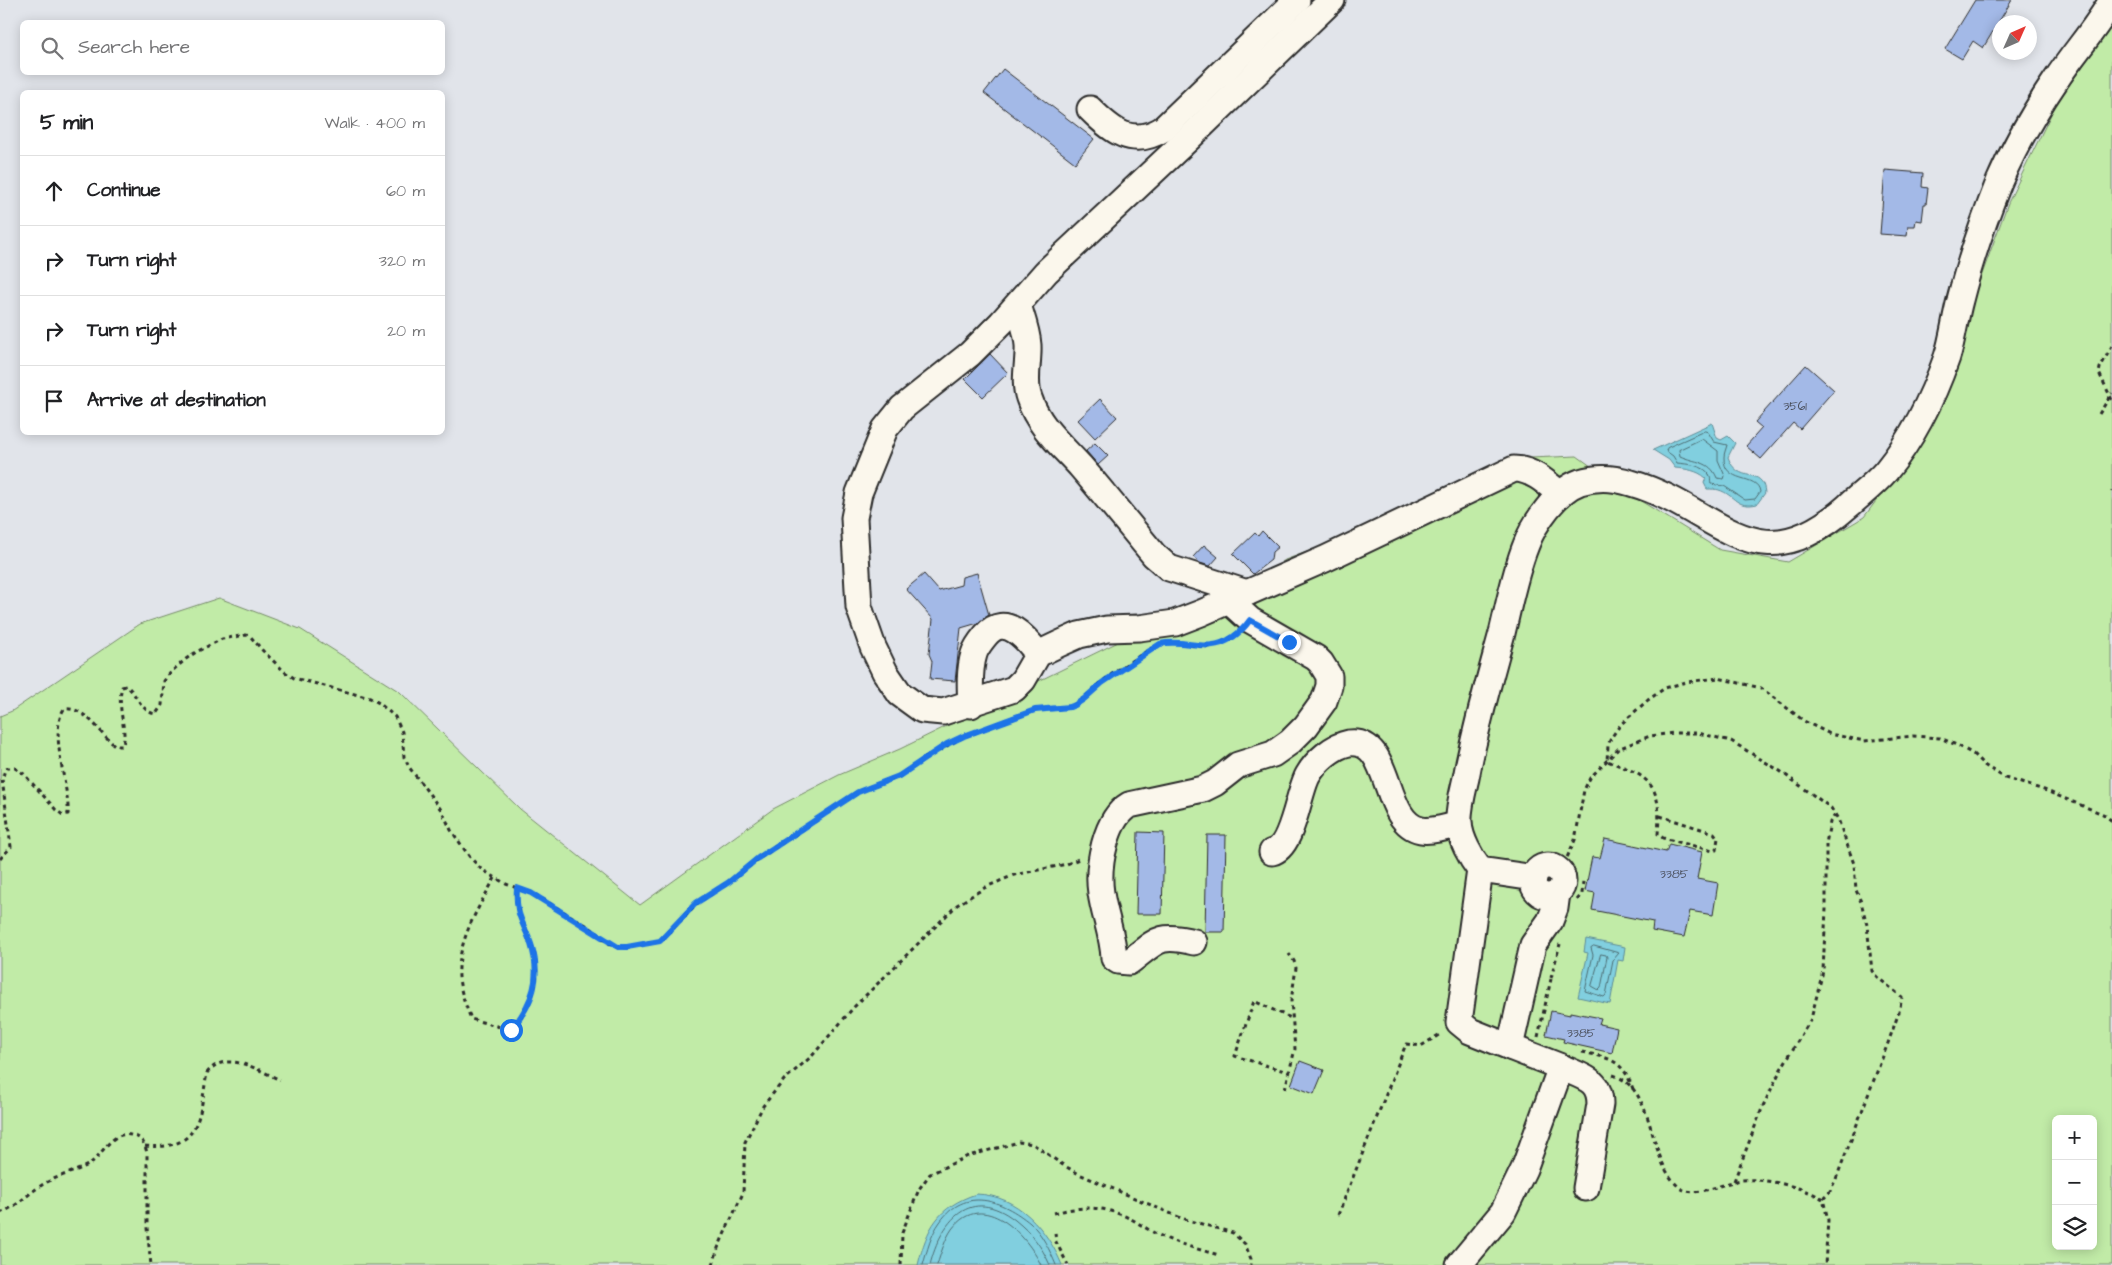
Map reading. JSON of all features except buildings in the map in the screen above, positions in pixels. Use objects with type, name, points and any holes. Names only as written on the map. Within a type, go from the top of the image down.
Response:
[{"type":"street","points":[[1090,109],[1106,125],[1122,135],[1136,137],[1154,134],[1163,129],[1297,0]]},
{"type":"street","points":[[1332,0],[1046,272],[1018,305],[970,354],[902,408],[885,429],[859,492],[854,518],[859,607],[873,647],[885,672],[900,694],[922,710],[943,712],[1014,689],[1023,680],[1038,654],[1079,635],[1108,629],[1139,628],[1175,623],[1325,559],[1514,469],[1523,469],[1535,475],[1560,494]]},
{"type":"street","points":[[1510,1048],[1532,944],[1550,921],[1555,908],[1557,882],[1546,867],[1538,870],[1534,878],[1480,870],[1471,858],[1459,824],[1471,749],[1525,545],[1537,524],[1560,494],[1574,484],[1588,480],[1622,480],[1658,491],[1732,533],[1749,539],[1781,543],[1803,537],[1820,528],[1861,495],[1885,472],[1925,410],[1948,354],[1960,299],[2000,181],[2030,123],[2056,79],[2094,29],[2112,0]]},
{"type":"street","points":[[1018,305],[1025,326],[1028,346],[1026,382],[1029,398],[1036,413],[1056,442],[1080,466],[1154,555],[1169,568],[1238,597],[1250,620],[1316,658],[1328,671],[1329,686],[1319,709],[1298,734],[1281,749],[1264,758],[1238,766],[1215,783],[1202,789],[1129,805],[1114,819],[1106,842],[1101,890],[1112,937],[1114,958],[1118,961],[1129,962],[1143,949],[1162,938],[1171,937],[1194,942]]},
{"type":"street","points":[[971,704],[970,681],[973,656],[989,632],[1002,626],[1009,626],[1018,632],[1038,654]]},
{"type":"street","points":[[1272,852],[1278,851],[1282,847],[1293,820],[1307,775],[1324,755],[1341,745],[1350,743],[1358,743],[1368,747],[1380,762],[1394,803],[1407,824],[1422,830],[1459,824]]},
{"type":"street","points":[[1480,870],[1459,1022],[1470,1032],[1510,1048],[1570,1059],[1591,1081],[1600,1093],[1600,1104],[1586,1188]]},
{"type":"street","points":[[1459,1265],[1503,1212],[1570,1059]]},
{"type":"path","points":[[2112,346],[2099,373],[2111,394],[2112,400]]},
{"type":"path","points":[[2099,414],[2111,394]]},
{"type":"path","points":[[1178,643],[1205,647],[1218,645],[1246,627],[1250,620]]},
{"type":"path","points":[[0,859],[11,847],[2,779],[5,770],[8,768],[19,770],[56,810],[63,816],[68,814],[59,745],[59,724],[64,709],[79,712],[87,717],[112,743],[116,746],[122,746],[125,738],[119,699],[122,687],[126,686],[129,688],[150,714],[156,714],[162,705],[164,681],[179,665],[212,643],[233,636],[246,635],[255,639],[263,651],[294,678],[358,694],[375,701],[391,712],[400,725],[404,738],[404,757],[409,767],[442,812],[469,856],[481,869],[495,878],[531,893],[618,947],[656,942],[666,936],[681,917],[696,903],[729,882],[758,858],[858,792],[899,776],[947,744],[964,736],[1035,710],[1075,705],[1102,683],[1156,646]]},
{"type":"path","points":[[1607,761],[1608,744],[1611,738],[1621,724],[1648,700],[1665,688],[1686,682],[1718,678],[1761,688],[1804,721],[1830,734],[1864,741],[1913,736],[1940,738],[1973,754],[1984,765],[2005,778],[2044,790],[2106,815],[2112,820]]},
{"type":"path","points":[[1557,882],[1575,840],[1584,790],[1590,778],[1624,745],[1650,736],[1689,732],[1719,736],[1737,744],[1780,771],[1831,808],[1836,815],[1854,864],[1856,890],[1866,924],[1872,971],[1902,997],[1888,1043],[1836,1179],[1829,1193],[1823,1199]]},
{"type":"path","points":[[1607,761],[1628,768],[1642,776],[1653,789],[1659,799],[1658,834],[1663,838],[1713,852],[1716,850],[1718,838],[1714,833],[1660,816]]},
{"type":"path","points":[[1734,1182],[1763,1106],[1781,1069],[1811,1019],[1823,971],[1826,909],[1826,844],[1830,822],[1836,815]]},
{"type":"path","points":[[713,1265],[718,1248],[743,1193],[745,1142],[763,1106],[784,1080],[812,1056],[839,1023],[903,957],[966,898],[995,882],[1014,875],[1077,861],[1106,842]]},
{"type":"path","points":[[495,878],[476,913],[462,945],[460,977],[471,1019],[511,1030],[524,1014],[534,992],[537,967],[516,904],[517,888]]},
{"type":"path","points":[[1286,1088],[1295,1050],[1291,1001],[1296,968],[1289,954]]},
{"type":"path","points":[[1542,1043],[1537,1041],[1551,979]]},
{"type":"path","points":[[1291,1073],[1235,1056],[1254,1001],[1293,1019]]},
{"type":"path","points":[[1338,1215],[1406,1044],[1421,1046],[1459,1022]]},
{"type":"path","points":[[1570,1059],[1611,1059],[1619,1063],[1630,1078],[1645,1112],[1665,1170],[1679,1188],[1697,1194],[1721,1184],[1753,1180],[1779,1184],[1812,1193],[1823,1199],[1828,1220],[1824,1265]]},
{"type":"path","points":[[145,1146],[174,1146],[181,1142],[198,1124],[207,1073],[212,1066],[220,1062],[230,1060],[280,1080]]},
{"type":"path","points":[[1591,1081],[1602,1076],[1613,1075],[1622,1078],[1634,1090]]},
{"type":"path","points":[[0,1213],[14,1206],[43,1184],[91,1163],[110,1142],[120,1135],[135,1136],[140,1138],[147,1154],[147,1228],[151,1265]]},
{"type":"path","points":[[901,1265],[902,1232],[919,1189],[930,1174],[968,1156],[1019,1142],[1033,1144],[1063,1165],[1080,1174],[1181,1218],[1233,1233],[1245,1244],[1252,1265]]},
{"type":"path","points":[[1054,1213],[1069,1209],[1098,1207],[1107,1209],[1133,1220],[1162,1237],[1219,1255]]},
{"type":"path","points":[[1055,1233],[1056,1242],[1068,1265]]},
{"type":"green space","points":[[2112,21],[2112,1265],[0,1265],[0,716],[12,711],[140,624],[219,598],[300,629],[400,692],[520,809],[640,905],[773,809],[839,775],[900,749],[1112,645],[1267,573],[1285,560],[1388,522],[1486,473],[1530,458],[1577,456],[1631,495],[1720,550],[1788,562],[1864,517],[1903,465],[1969,310],[2008,203],[2056,104],[2104,36]]},
{"type":"water","points":[[1712,423],[1717,438],[1721,440],[1728,436],[1735,443],[1728,457],[1732,466],[1744,474],[1760,480],[1763,485],[1765,493],[1757,504],[1744,505],[1724,492],[1707,489],[1704,483],[1706,478],[1703,475],[1691,470],[1675,468],[1669,460],[1653,450]]},
{"type":"water","points":[[1586,939],[1625,947],[1623,961],[1618,960],[1610,1004],[1578,997],[1588,953],[1584,952]]},
{"type":"water","points":[[976,1194],[1005,1200],[1029,1216],[1048,1239],[1062,1265],[918,1265],[930,1229],[936,1220],[952,1205]]},
{"type":"route","points":[[511,1030],[524,1014],[534,992],[537,967],[531,944],[521,922],[516,904],[517,888],[531,893],[565,915],[589,927],[609,943],[618,947],[660,941],[696,903],[729,882],[758,858],[858,792],[899,776],[957,739],[1035,710],[1070,707],[1084,699],[1128,664],[1160,644],[1171,642],[1205,647],[1218,645],[1227,641],[1246,627],[1250,620],[1289,642]]}]
